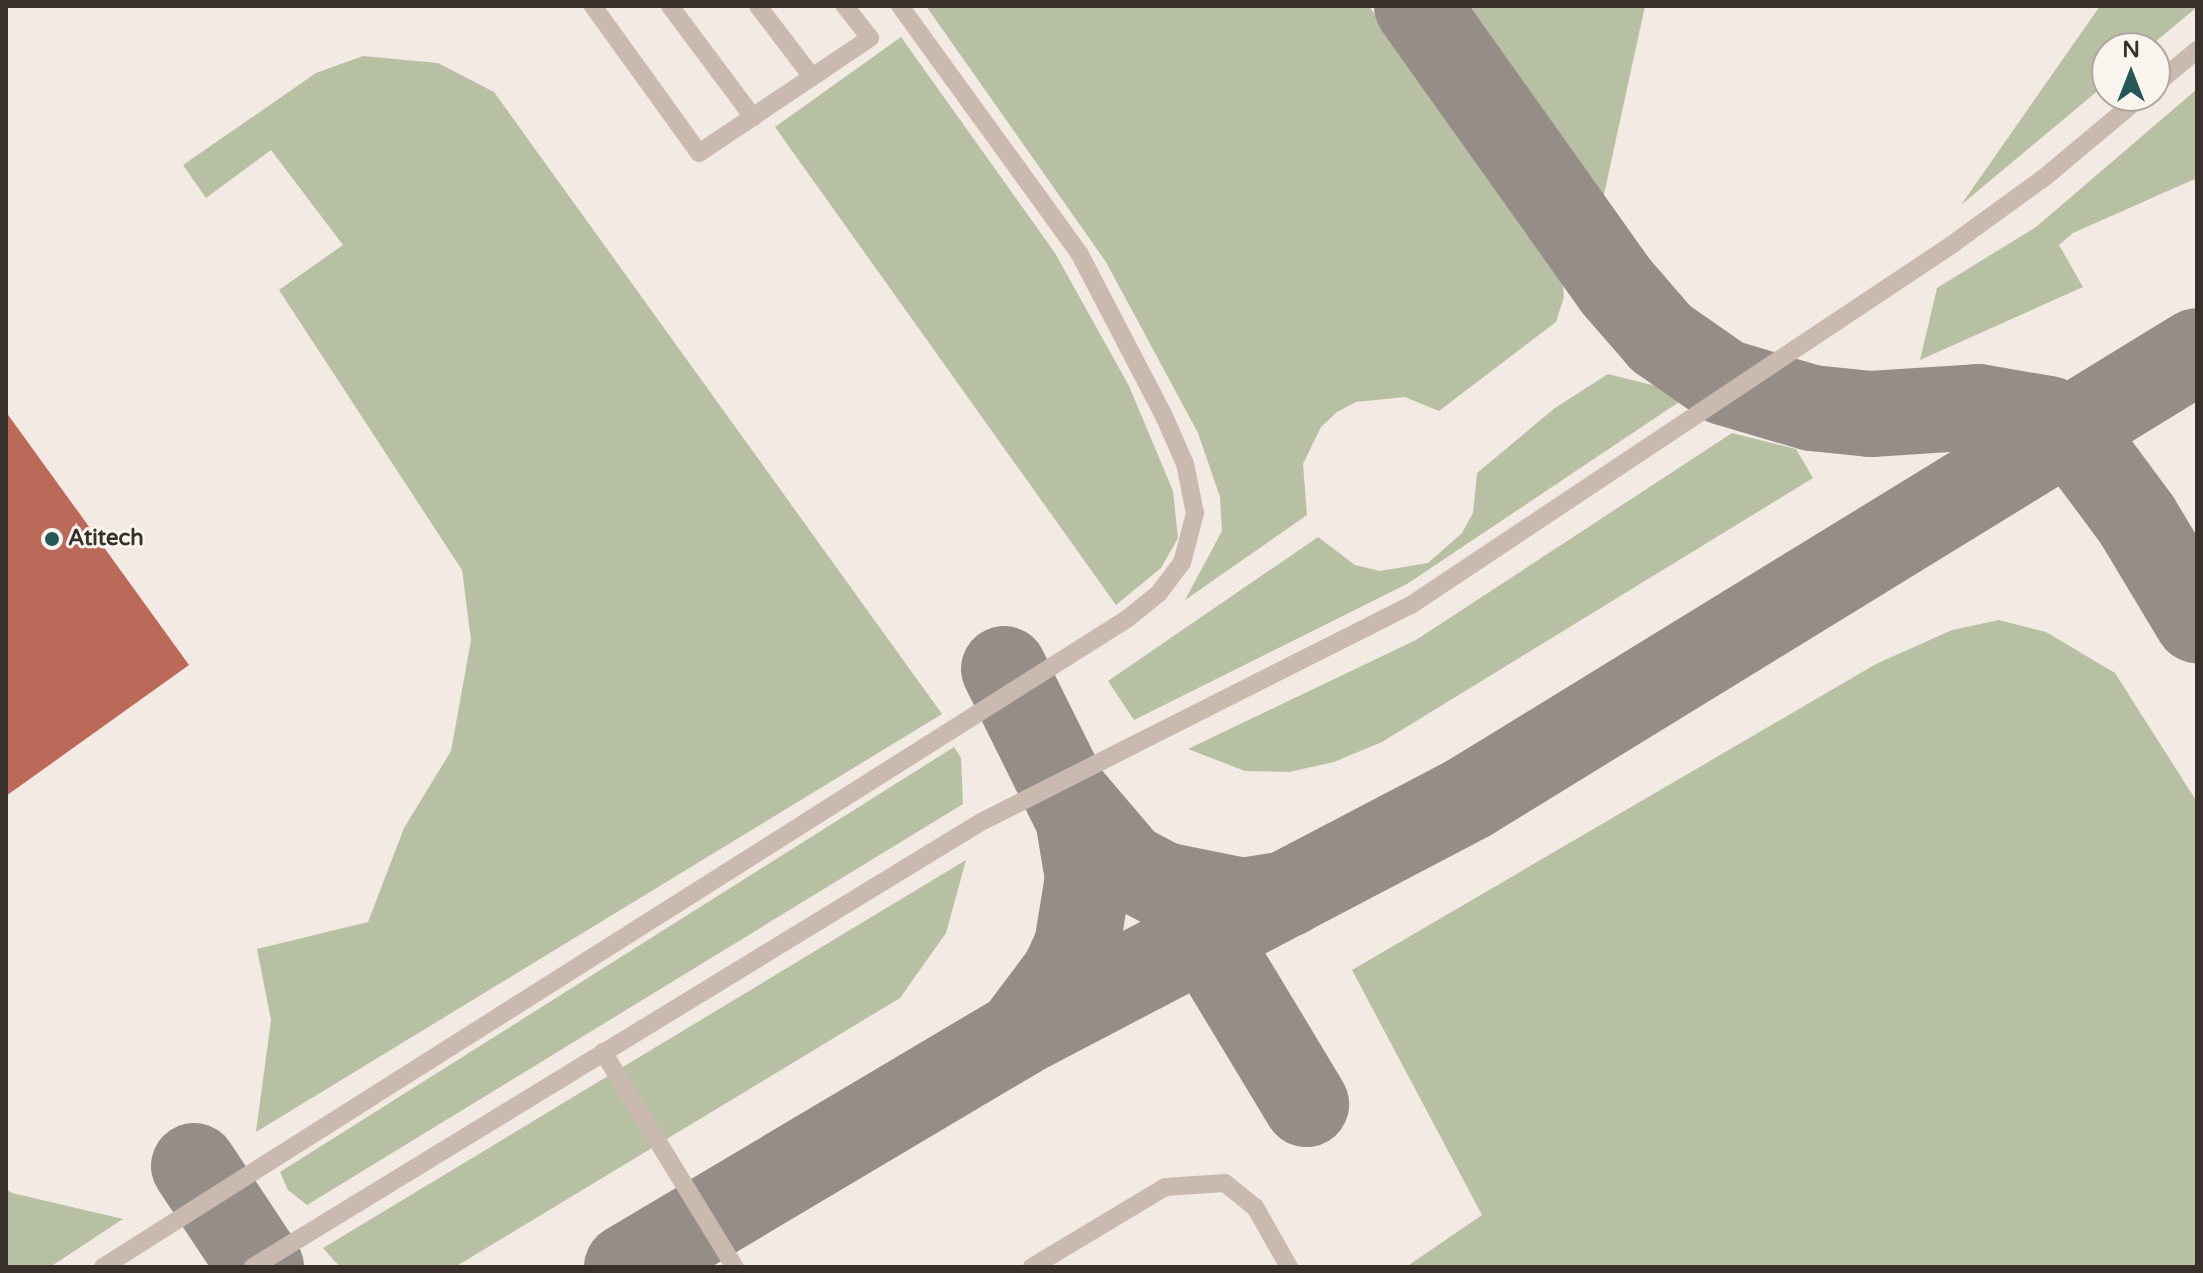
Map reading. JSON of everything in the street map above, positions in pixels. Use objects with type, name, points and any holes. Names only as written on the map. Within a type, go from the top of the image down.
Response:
[{"type":"lane","points":[[593,6],[699,153],[870,38],[845,6]]},
{"type":"lane","points":[[670,6],[753,117]]},
{"type":"lane","points":[[758,6],[812,77]]},
{"type":"lane","points":[[103,1267],[1127,619],[1159,593],[1182,563],[1195,513],[1185,464],[1164,416],[1079,253],[900,6]]},
{"type":"lane","points":[[2171,72],[2197,50]]},
{"type":"lane","points":[[253,1267],[981,822],[1411,605],[1950,246],[2045,177],[2123,112]]},
{"type":"lane","points":[[603,1052],[735,1267]]},
{"type":"lane","points":[[1032,1267],[1165,1187],[1225,1183],[1255,1207],[1289,1267]]},
{"type":"green space","points":[[926,6],[1369,6],[1562,276],[1564,297],[1556,322],[1439,411],[1405,397],[1356,402],[1337,412],[1321,427],[1303,464],[1307,515],[1185,600],[1222,531],[1220,497],[1198,433],[1106,262]]},
{"type":"green space","points":[[1462,6],[1645,6],[1603,199]]},
{"type":"green space","points":[[2100,6],[2197,7],[2167,32],[2091,32],[2091,96],[1961,205]]},
{"type":"green space","points":[[901,37],[1055,253],[1129,386],[1173,491],[1178,538],[1161,568],[1116,605],[775,127]]},
{"type":"green space","points":[[363,56],[438,63],[494,92],[942,714],[256,1132],[271,1020],[257,949],[368,922],[404,828],[451,751],[471,640],[462,570],[279,290],[343,245],[271,150],[206,198],[183,165],[316,73]]},
{"type":"green space","points":[[2197,89],[2197,178],[2073,233],[2059,245],[2083,287],[1920,360],[1937,288],[2036,227]]},
{"type":"green space","points":[[1608,374],[1656,386],[1682,400],[1407,584],[1134,720],[1108,681],[1318,537],[1355,565],[1380,571],[1428,563],[1462,533],[1473,513],[1477,473],[1555,408]]},
{"type":"green space","points":[[1732,433],[1796,449],[1813,478],[1382,742],[1334,762],[1289,772],[1245,771],[1188,749],[1416,640]]},
{"type":"green space","points":[[1999,620],[2046,632],[2115,673],[2197,802],[2197,1267],[1406,1267],[1482,1215],[1352,970],[1876,664],[1952,630]]},
{"type":"green space","points":[[954,747],[961,758],[963,804],[307,1205],[288,1190],[280,1172]]},
{"type":"green space","points":[[966,860],[946,933],[900,998],[455,1267],[340,1267],[323,1248]]},
{"type":"green space","points":[[6,1189],[123,1219],[50,1267],[6,1267]]},
{"type":"building","name":"Atitech","points":[[6,412],[189,665],[6,796]]},
{"type":"taxiway","points":[[1417,6],[1616,286],[1661,338],[1724,382],[1812,408],[1871,414],[1978,407],[2048,419],[2091,458],[2137,520],[2197,620]]},
{"type":"taxiway","points":[[627,1267],[1019,1034],[1469,798],[2197,351]]},
{"type":"taxiway","points":[[1004,669],[1078,818],[1088,878],[1077,946],[1064,974],[1019,1034]]},
{"type":"taxiway","points":[[1069,798],[1127,866],[1163,885],[1242,901],[1287,894]]},
{"type":"taxiway","points":[[1206,938],[1306,1104]]},
{"type":"taxiway","points":[[194,1166],[261,1267]]},
{"type":"place","name":"Atitech","points":[[52,539]]}]
